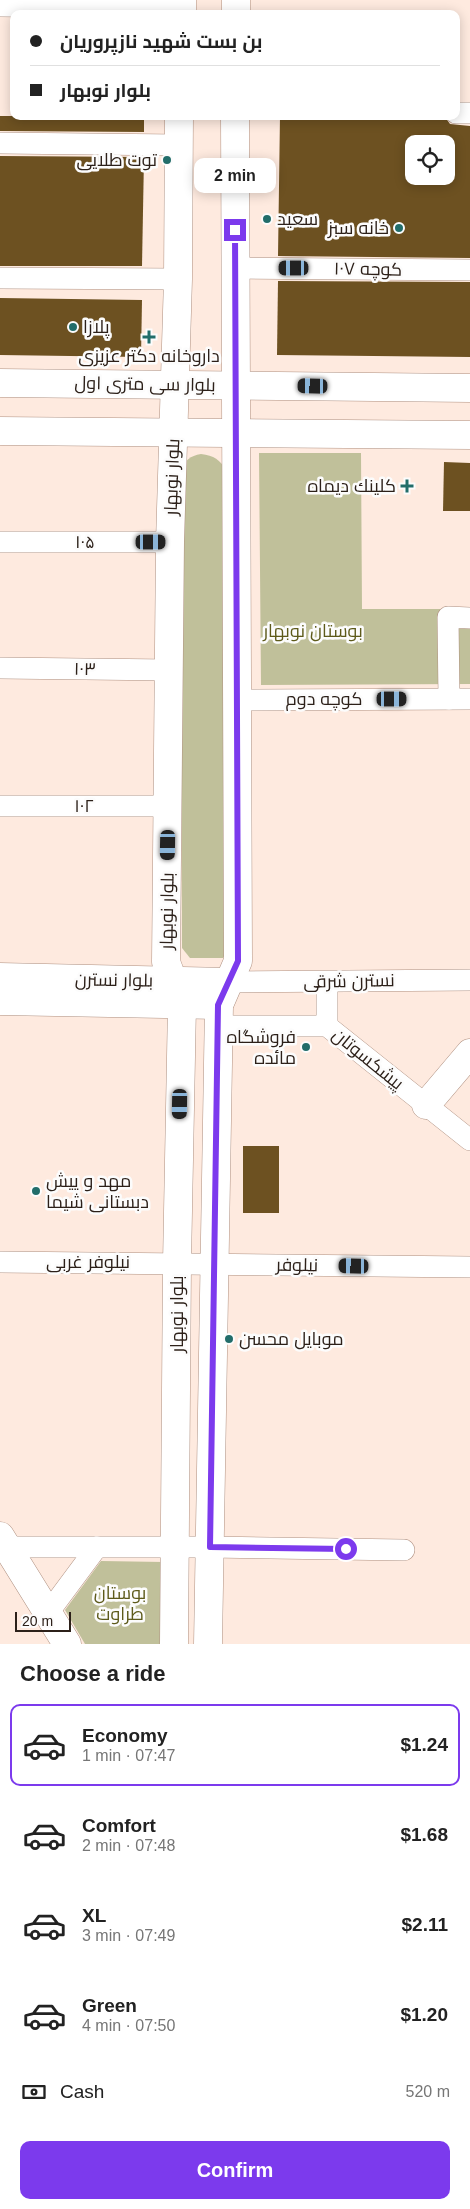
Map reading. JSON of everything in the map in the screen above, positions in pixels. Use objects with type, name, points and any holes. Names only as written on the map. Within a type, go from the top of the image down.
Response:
[{"type":"main road","name":"بلوار نوبهار","points":[[174,1644],[178,993],[166,962],[170,542],[178,279],[179,120]]},
{"type":"main road","name":"بلوار نوبهار","points":[[208,1644],[214,1264],[222,1004],[238,961],[238,700],[234,385],[235,120]]},
{"type":"main road","name":"بلوار سی متری اول","points":[[0,383],[470,388]]},
{"type":"main road","points":[[0,431],[470,435]]},
{"type":"main road","name":"بلوار نسترن","points":[[0,977],[178,993],[222,1004]]},
{"type":"main road","name":"بلوار نسترن","points":[[0,1001],[178,993]]},
{"type":"main road","points":[[426,1106],[470,1053]]},
{"type":"main road","points":[[3,1541],[67,1644]]},
{"type":"street","points":[[0,6],[182,7]]},
{"type":"street","points":[[0,144],[178,145]]},
{"type":"street","name":"کوچه ۱۰۷","points":[[235,268],[470,270]]},
{"type":"street","points":[[0,278],[178,279]]},
{"type":"street","name":"۱۰۵","points":[[0,542],[170,542]]},
{"type":"street","points":[[449,699],[448,617],[470,618]]},
{"type":"street","name":"۱۰۳","points":[[0,668],[169,670]]},
{"type":"street","name":"کوچه دوم","points":[[238,700],[470,699]]},
{"type":"street","name":"۱۰۲","points":[[0,806],[168,806]]},
{"type":"street","name":"نسترن شرقی","points":[[222,1004],[327,982],[470,980]]},
{"type":"street","points":[[327,982],[327,1026]]},
{"type":"street","name":"پیشکسوتان","points":[[222,1004],[327,1026],[470,1140]]},
{"type":"street","name":"نیلوفر غربی","points":[[0,1262],[214,1264]]},
{"type":"street","name":"نیلوفر","points":[[214,1264],[470,1267]]},
{"type":"street","points":[[3,1541],[96,1547],[404,1550]]},
{"type":"street","points":[[48,1613],[96,1547]]},
{"type":"green space","name":"بوستان نوبهار","points":[[259,453],[361,453],[362,609],[470,609],[470,684],[261,685]]},
{"type":"green space","points":[[201,454],[216,459],[226,471],[230,948],[223,958],[190,958],[182,948],[180,471],[188,459]]},
{"type":"green space","name":"بوستان طراوت","points":[[101,1561],[164,1562],[164,1644],[85,1644],[65,1610]]},
{"type":"building","points":[[0,116],[10,116],[10,120],[144,120],[144,132],[0,131]]},
{"type":"building","points":[[280,120],[447,120],[450,124],[470,126],[470,258],[278,256]]},
{"type":"building","points":[[0,156],[144,157],[142,266],[0,266]]},
{"type":"building","points":[[278,281],[470,282],[470,357],[277,355]]},
{"type":"building","points":[[0,298],[142,300],[141,357],[0,355]]},
{"type":"building","points":[[444,462],[470,463],[470,511],[443,511]]},
{"type":"building","points":[[243,1146],[279,1146],[279,1213],[243,1213]]},
{"type":"place","name":"توت طلایی","points":[[167,160]]},
{"type":"place","name":"سعید","points":[[267,219]]},
{"type":"place","name":"خانه سبز","points":[[399,228]]},
{"type":"place","name":"پلازا","points":[[73,327]]},
{"type":"place","name":"داروخانه دکتر عزیزی","points":[[149,337]]},
{"type":"place","name":"كلينك ديماه","points":[[407,486]]},
{"type":"place","name":"فروشگاه مائده","points":[[306,1047]]},
{"type":"place","name":"مهد و پیش دبستانی شیما","points":[[36,1191]]},
{"type":"place","name":"موبایل محسن","points":[[229,1339]]},
{"type":"route","points":[[235,230],[234,385],[238,700],[238,961],[218,1005],[210,1547],[346,1549]]}]
